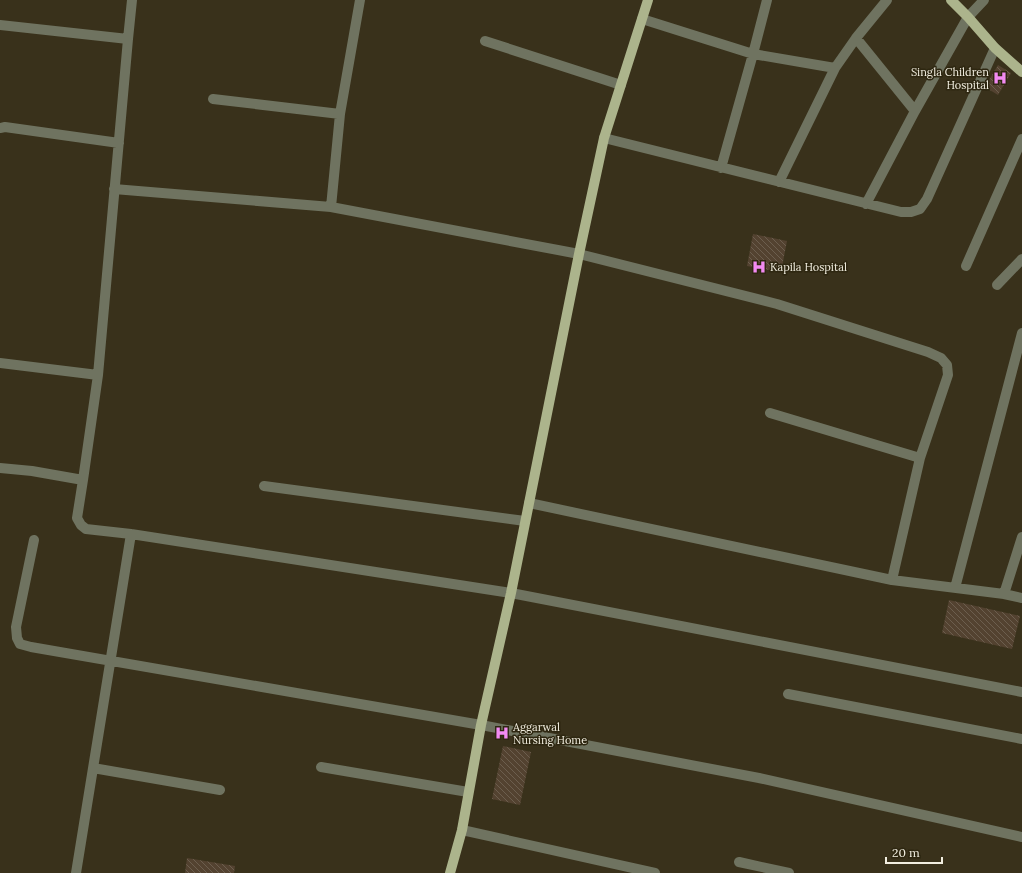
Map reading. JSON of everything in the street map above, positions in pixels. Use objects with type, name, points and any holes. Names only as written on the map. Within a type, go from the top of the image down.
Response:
[{"type":"main road","points":[[450,873],[462,830],[481,725],[511,593],[579,254],[604,138],[648,0]]},
{"type":"main road","points":[[951,0],[995,48],[1022,72]]},
{"type":"street","points":[[132,0],[98,375],[77,518],[81,525],[86,529],[131,534],[511,593],[1022,692]]},
{"type":"street","points":[[331,207],[340,114],[360,0]]},
{"type":"street","points":[[721,168],[754,54],[767,0]]},
{"type":"street","points":[[779,182],[835,68],[856,38],[888,0]]},
{"type":"street","points":[[866,204],[915,111],[968,17],[984,0]]},
{"type":"street","points":[[642,19],[754,54],[835,68]]},
{"type":"street","points":[[0,25],[128,39]]},
{"type":"street","points":[[856,38],[915,111]]},
{"type":"street","points":[[485,42],[621,85]]},
{"type":"street","points":[[604,138],[866,204],[901,212],[911,212],[920,209],[927,199],[995,48]]},
{"type":"street","points":[[213,99],[340,114]]},
{"type":"street","points":[[0,128],[5,127],[119,143]]},
{"type":"street","points":[[966,266],[1022,140]]},
{"type":"street","points":[[114,189],[331,207],[579,254],[777,304],[928,352],[941,358],[947,365],[948,375],[920,458],[892,580]]},
{"type":"street","points":[[997,284],[1022,259]]},
{"type":"street","points":[[955,588],[1022,333]]},
{"type":"street","points":[[0,362],[98,375]]},
{"type":"street","points":[[770,413],[920,458]]},
{"type":"street","points":[[0,468],[32,471],[83,480]]},
{"type":"street","points":[[264,486],[525,521]]},
{"type":"street","points":[[529,503],[892,580],[1004,594],[1022,598]]},
{"type":"street","points":[[76,873],[131,534]]},
{"type":"street","points":[[1004,594],[1022,538]]},
{"type":"street","points":[[34,540],[16,627],[17,638],[20,644],[481,725],[759,778],[1022,837]]},
{"type":"street","points":[[788,694],[1022,739]]},
{"type":"street","points":[[321,767],[468,792]]},
{"type":"street","points":[[93,768],[220,790]]},
{"type":"street","points":[[462,830],[655,873]]},
{"type":"street","points":[[739,862],[789,873]]},
{"type":"building","points":[[998,65],[1011,73],[998,95],[985,87]]},
{"type":"building","points":[[753,234],[787,241],[781,272],[747,266]]},
{"type":"building","points":[[949,600],[1020,616],[1012,649],[942,633]]},
{"type":"building","points":[[503,746],[531,752],[520,805],[492,799]]},
{"type":"building","points":[[187,858],[235,866],[234,873],[185,873]]},
{"type":"place","name":"Singla Children Hospital","points":[[1000,78]]},
{"type":"place","name":"Kapila Hospital","points":[[759,267]]},
{"type":"place","name":"Aggarwal Nursing Home","points":[[502,733]]}]
